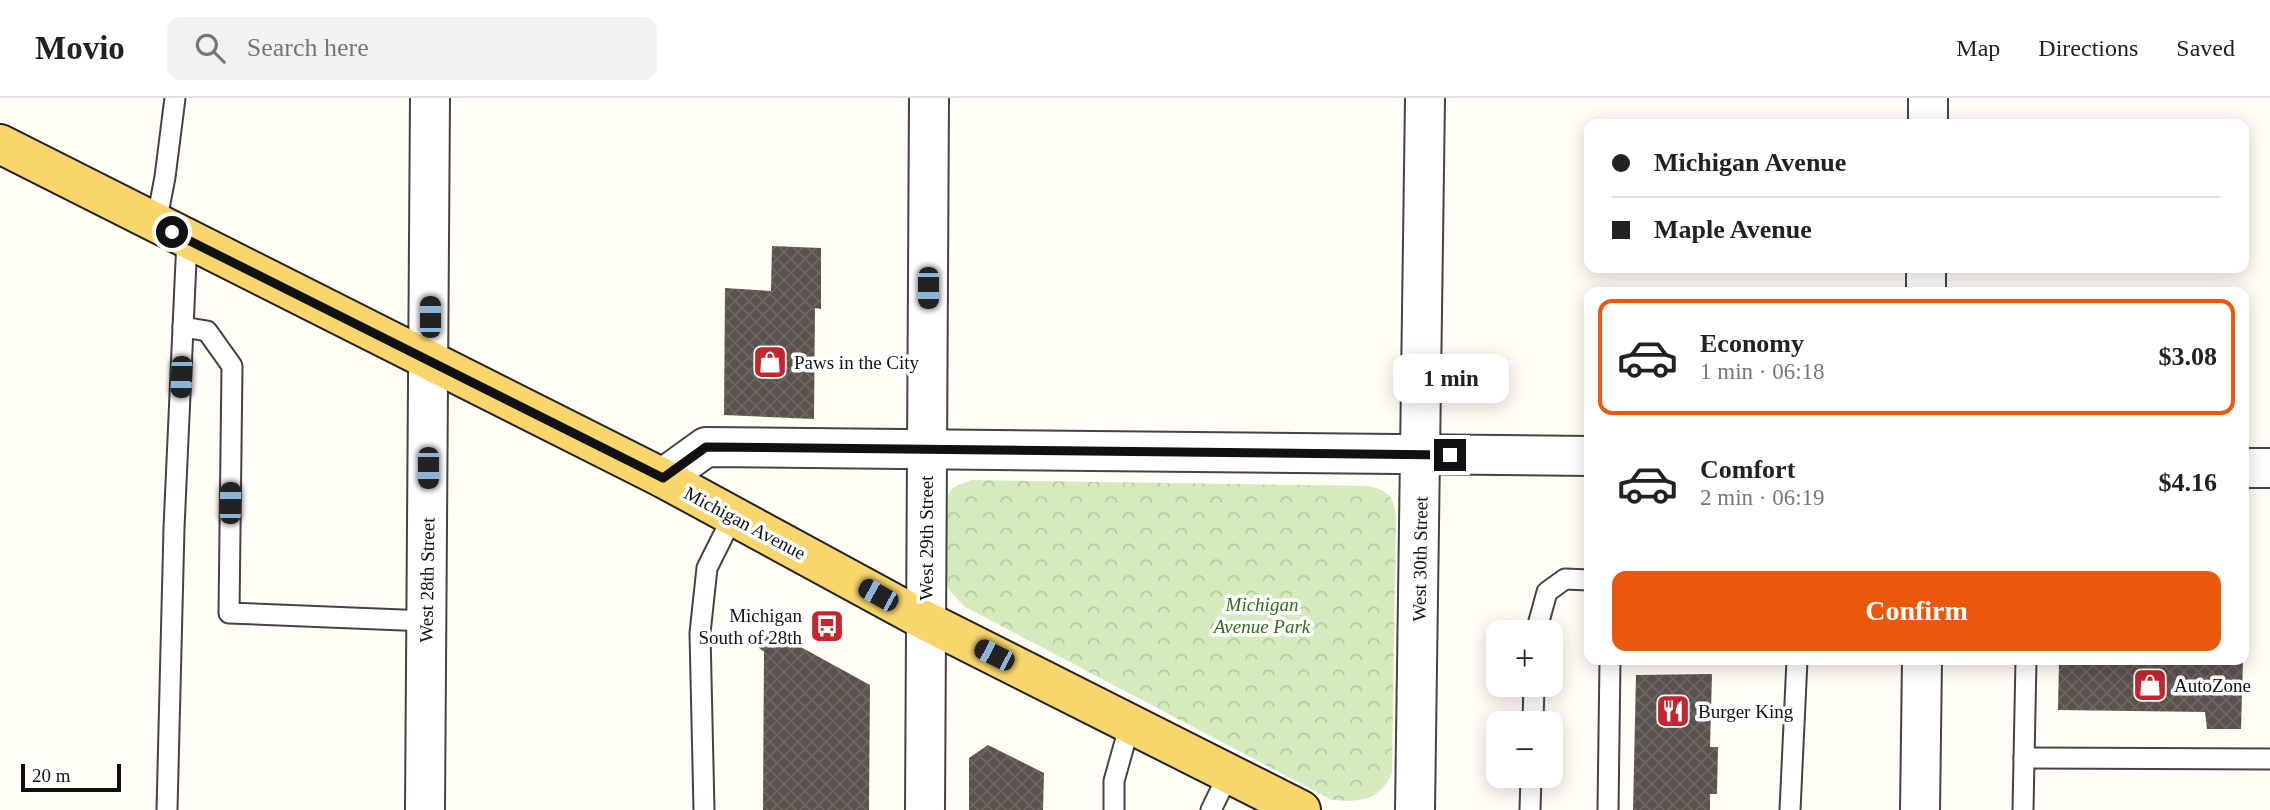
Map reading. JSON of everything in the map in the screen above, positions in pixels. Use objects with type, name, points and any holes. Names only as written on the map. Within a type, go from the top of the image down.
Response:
[{"type":"main road","name":"Michigan Avenue","points":[[0,144],[663,478],[926,621],[1301,810]]},
{"type":"street","name":"West 28th Street","points":[[425,810],[430,98]]},
{"type":"street","name":"West 29th Street","points":[[925,810],[929,98]]},
{"type":"street","name":"West 30th Street","points":[[1415,810],[1425,98]]},
{"type":"street","points":[[1928,98],[1928,119]]},
{"type":"street","points":[[663,478],[706,447],[1584,456]]},
{"type":"street","points":[[2249,468],[2270,468]]},
{"type":"street","points":[[1920,810],[1922,665]]},
{"type":"lane","points":[[167,810],[174,528],[183,327],[165,177],[175,98]]},
{"type":"lane","points":[[183,327],[207,331],[232,366],[229,612],[427,621]]},
{"type":"lane","points":[[704,810],[700,633],[707,568],[733,516]]},
{"type":"lane","points":[[1539,620],[1547,592],[1565,579],[1584,580]]},
{"type":"lane","points":[[1608,810],[1610,665]]},
{"type":"lane","points":[[1790,810],[1797,665]]},
{"type":"lane","points":[[2023,810],[2026,665]]},
{"type":"lane","points":[[1114,810],[1114,781],[1130,723]]},
{"type":"lane","points":[[2024,758],[2270,759]]},
{"type":"lane","points":[[1211,810],[1228,774]]},
{"type":"lane","points":[[1530,810],[1531,788]]},
{"type":"green space","name":"Michigan Avenue Park","points":[[972,480],[1366,486],[1383,491],[1393,502],[1396,515],[1392,773],[1387,782],[1368,798],[1332,800],[965,607],[950,591],[941,572],[942,502],[954,487]]},
{"type":"building","name":"Paws in the City","points":[[772,246],[821,248],[821,309],[815,308],[814,419],[724,415],[725,288],[771,291]]},
{"type":"building","points":[[768,629],[870,685],[869,810],[763,810],[764,652],[758,647]]},
{"type":"building","name":"AutoZone","points":[[2059,665],[2243,665],[2241,729],[2207,729],[2205,712],[2058,710]]},
{"type":"building","name":"Burger King","points":[[1712,674],[1710,747],[1718,747],[1717,794],[1710,794],[1710,810],[1633,810],[1636,675]]},
{"type":"building","points":[[988,745],[1044,773],[1043,810],[969,810],[969,758]]},
{"type":"place","name":"Paws in the City","points":[[770,362]]},
{"type":"place","name":"Michigan South of 28th","points":[[827,626]]},
{"type":"place","name":"AutoZone","points":[[2150,685]]},
{"type":"place","name":"Burger King","points":[[1673,711]]},
{"type":"route","points":[[172,232],[663,478],[706,447],[1450,455]]}]
